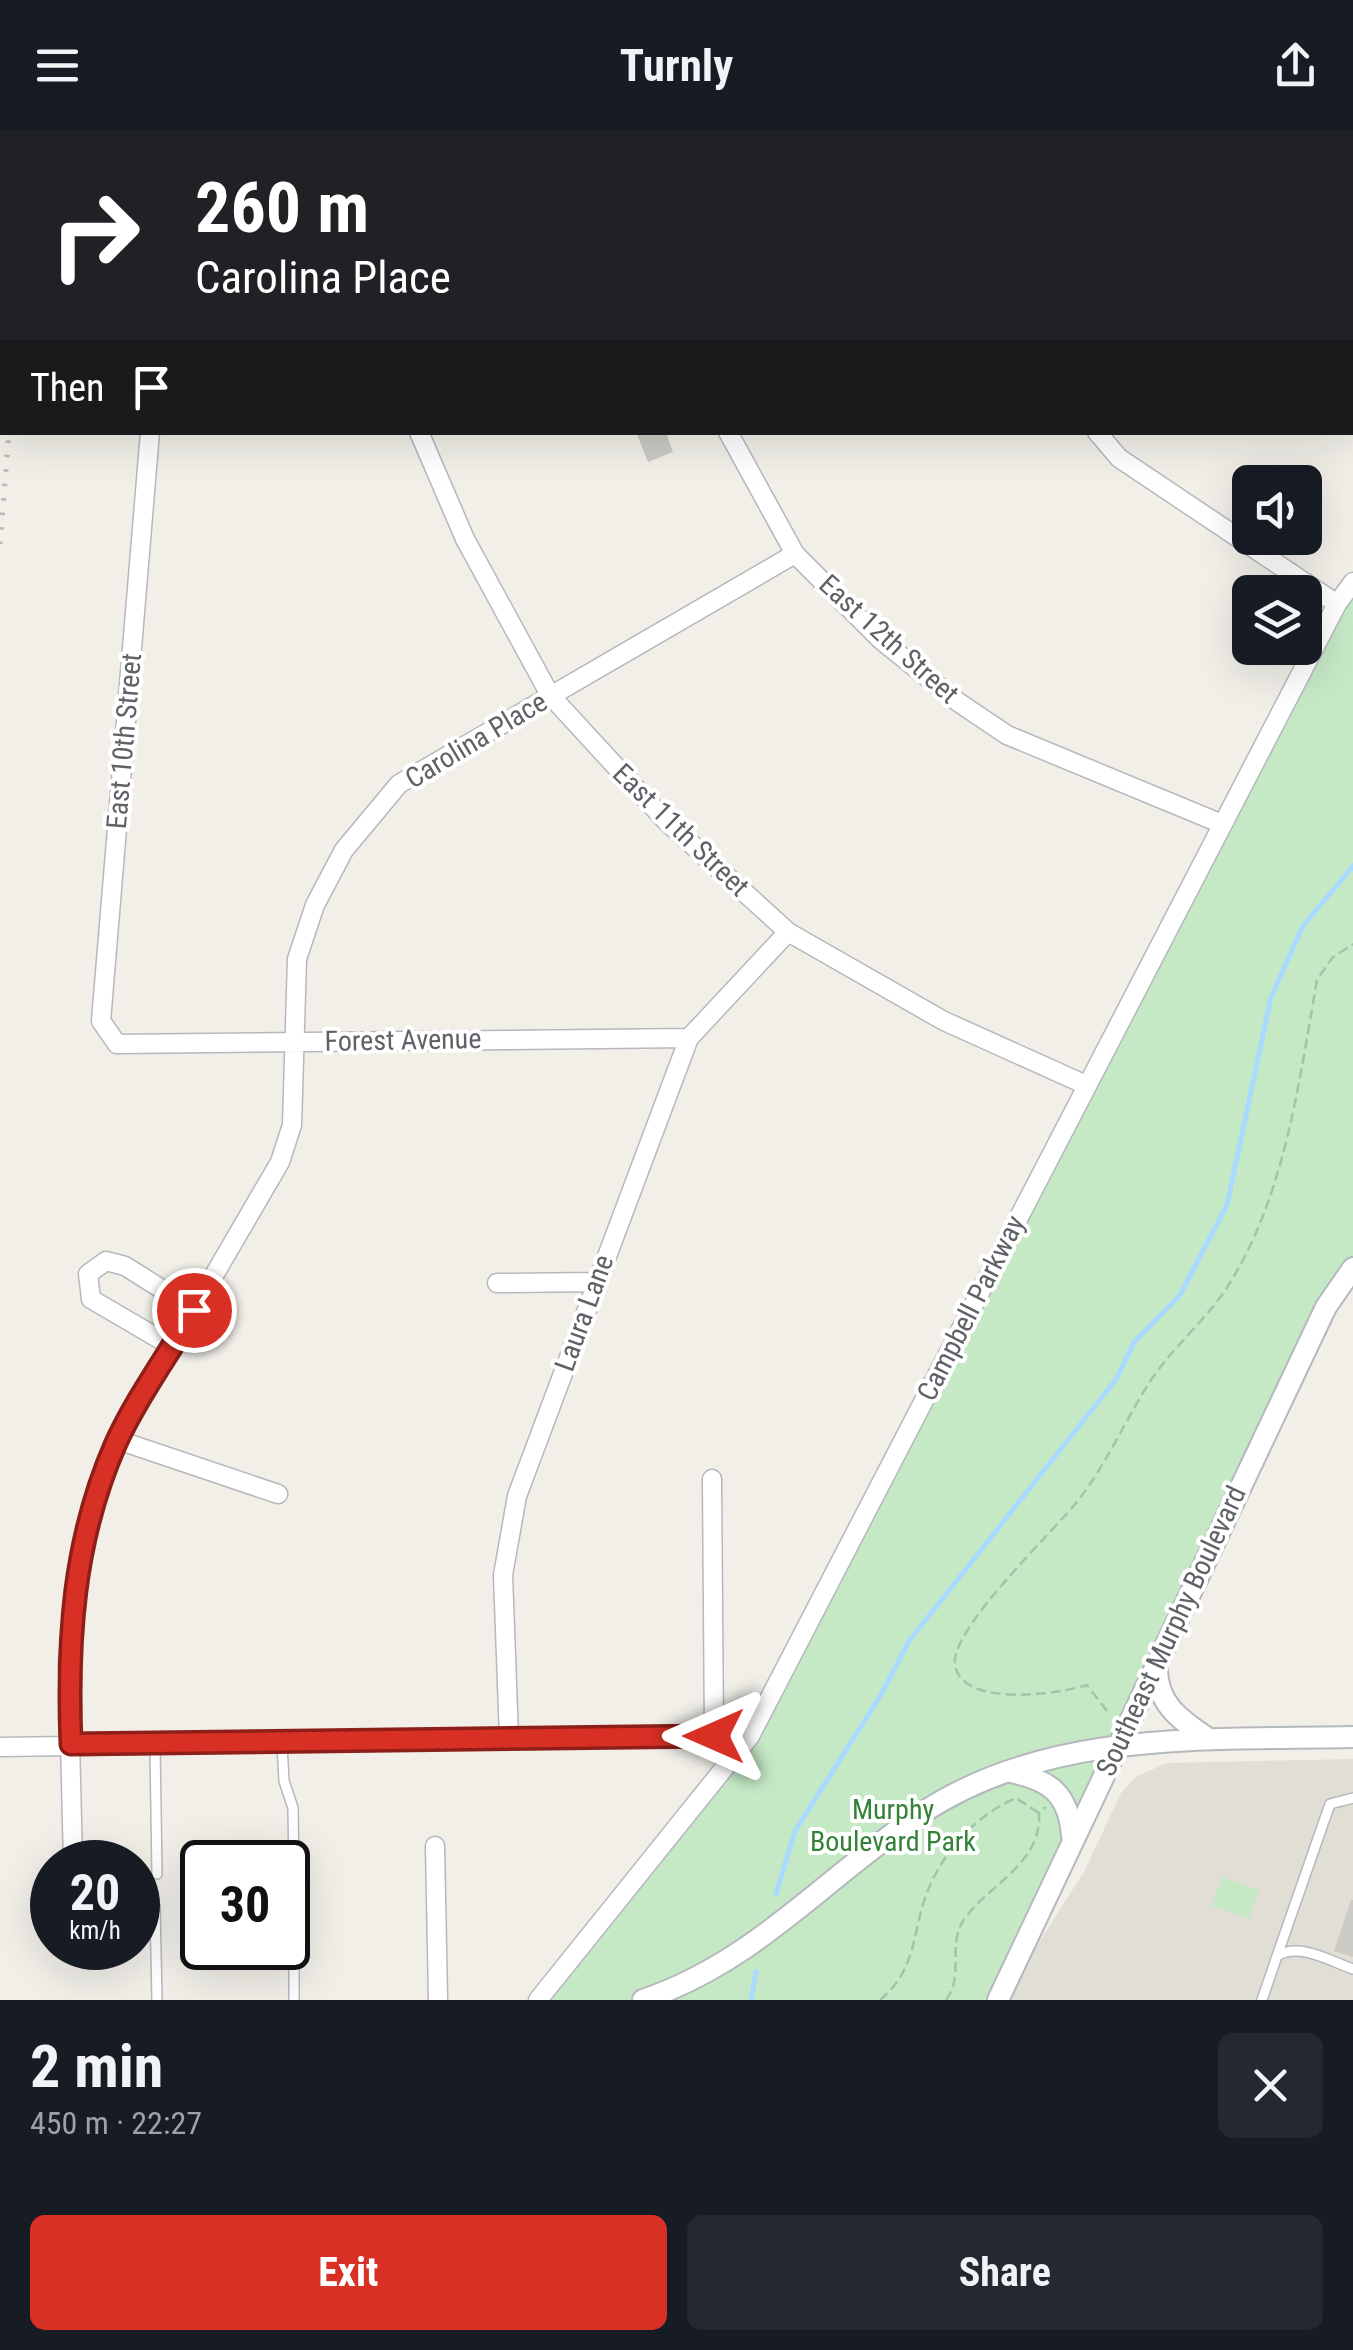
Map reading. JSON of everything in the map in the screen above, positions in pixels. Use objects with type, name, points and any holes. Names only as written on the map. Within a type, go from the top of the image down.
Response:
[{"type":"street","name":"East 10th Street","points":[[116,1044],[101,1021],[150,435]]},
{"type":"street","name":"East 11th Street","points":[[420,435],[465,540],[550,696],[665,820],[788,932],[944,1021],[1086,1085]]},
{"type":"street","name":"East 12th Street","points":[[730,435],[795,554],[881,640],[1007,735],[1222,824]]},
{"type":"street","points":[[1100,435],[1119,458],[1337,604]]},
{"type":"street","name":"Carolina Place","points":[[71,1744],[68,1659],[80,1554],[94,1498],[118,1440],[280,1162],[292,1125],[297,959],[315,905],[344,850],[399,784],[795,554]]},
{"type":"street","name":"Campbell Parkway","points":[[538,2000],[750,1736],[1222,824],[1337,604],[1353,582]]},
{"type":"street","name":"Laura Lane","points":[[509,1738],[505,1544],[517,1496],[689,1038],[788,932]]},
{"type":"street","name":"Forest Avenue","points":[[116,1044],[689,1038]]},
{"type":"street","points":[[173,1347],[91,1299],[88,1274],[106,1261],[124,1266],[194,1310]]},
{"type":"street","name":"Southeast Murphy Boulevard","points":[[998,2000],[1326,1307],[1353,1268]]},
{"type":"street","points":[[496,1283],[595,1282]]},
{"type":"street","points":[[118,1440],[278,1494]]},
{"type":"street","points":[[712,1480],[714,1736]]},
{"type":"street","points":[[1158,1656],[1157,1682],[1167,1706],[1209,1740]]},
{"type":"street","points":[[0,1747],[750,1736]]},
{"type":"street","points":[[644,2000],[738,1956],[920,1814],[1008,1772],[1065,1754],[1116,1746],[1353,1737]]},
{"type":"street","points":[[71,1744],[73,1840]]},
{"type":"street","points":[[1008,1772],[1041,1780],[1057,1790],[1069,1810],[1072,1839]]},
{"type":"street","points":[[435,1846],[438,2000]]},
{"type":"lane","points":[[282,1741],[284,1782],[293,1808],[294,1840]]},
{"type":"lane","points":[[154,1743],[156,1840]]},
{"type":"lane","points":[[1262,2000],[1330,1804],[1353,1798]]},
{"type":"lane","points":[[1276,1956],[1299,1950],[1353,1970]]},
{"type":"lane","points":[[157,1970],[157,2000]]},
{"type":"lane","points":[[294,1970],[294,2000]]},
{"type":"path","points":[[1107,1710],[1087,1685],[1059,1694],[984,1691],[964,1681],[955,1667],[956,1648],[1005,1580],[1076,1503],[1159,1369],[1228,1286],[1283,1159],[1318,980],[1332,958],[1353,944]]},
{"type":"path","points":[[880,2000],[907,1970],[924,1902],[946,1854],[990,1809],[1016,1798],[1039,1813]]},
{"type":"path","points":[[946,2000],[956,1979],[958,1932],[1034,1845],[1039,1813],[1055,1800]]},
{"type":"shaded area","points":[[1353,1759],[1353,2000],[1010,2000],[1032,1953],[1084,1872],[1121,1793],[1137,1776],[1167,1763]]},
{"type":"green space","name":"Murphy Boulevard Park","points":[[1353,582],[1353,1268],[998,2000],[538,2000],[750,1736],[1310,665],[1322,665],[1322,641]]},
{"type":"green space","points":[[1222,1877],[1259,1890],[1249,1919],[1212,1906]]},
{"type":"building","points":[[637,435],[667,435],[673,452],[648,462]]},
{"type":"building","points":[[1353,1900],[1353,1957],[1334,1951]]},
{"type":"waterway","points":[[776,1894],[795,1831],[882,1693],[909,1641],[1117,1378],[1134,1342],[1180,1295],[1227,1205],[1271,997],[1303,926],[1353,866]]},
{"type":"waterway","points":[[751,2000],[756,1972]]},
{"type":"railway","points":[[0,544],[9,435]]},
{"type":"route","points":[[194,1310],[118,1440],[94,1498],[80,1554],[70,1632],[71,1744],[714,1736]]}]
